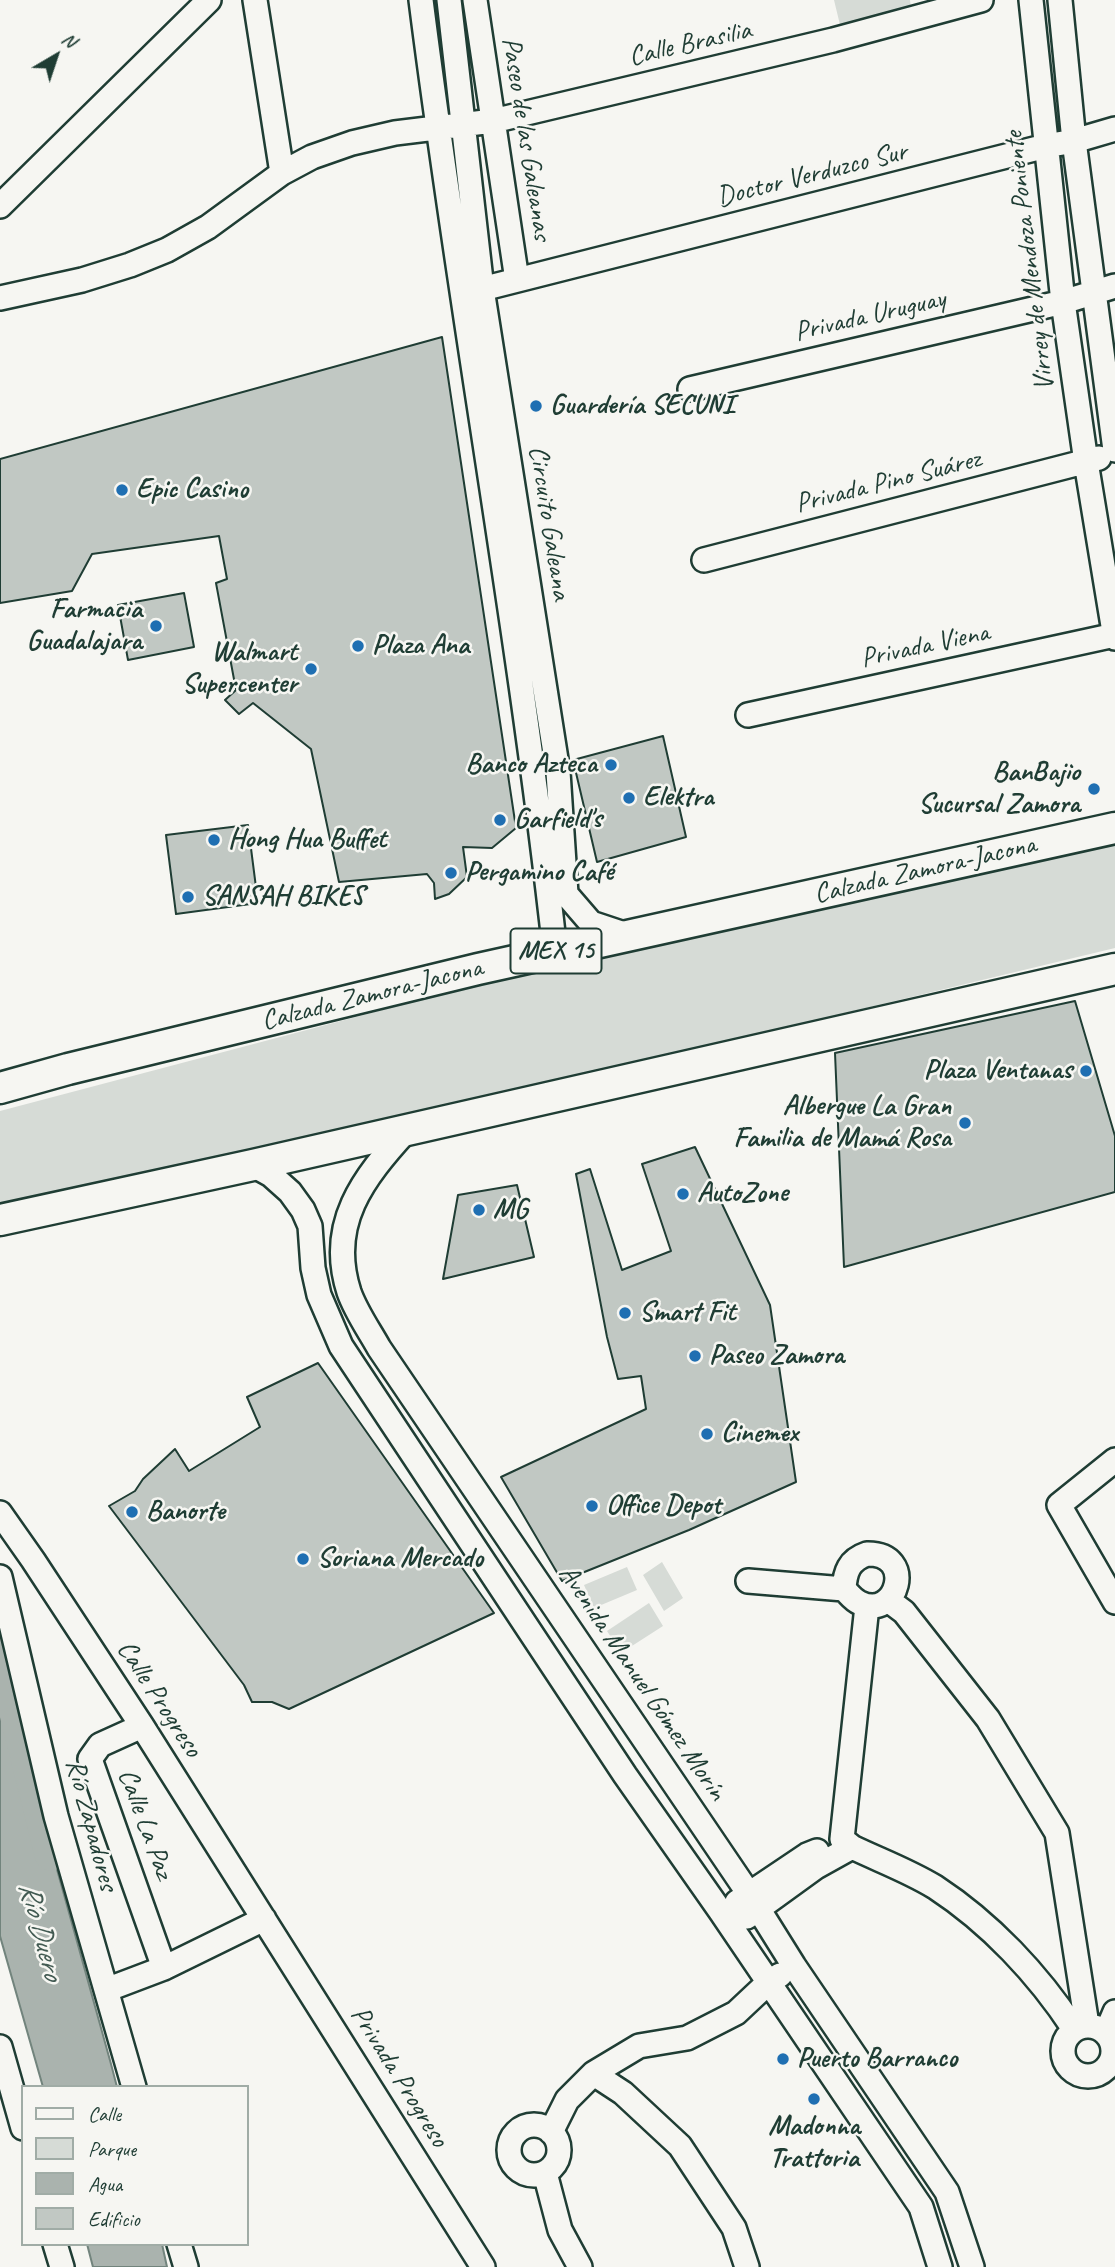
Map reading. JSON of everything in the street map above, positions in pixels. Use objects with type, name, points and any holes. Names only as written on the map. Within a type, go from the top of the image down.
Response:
[{"type":"main road","name":"Calzada Zamora-Jacona","points":[[0,1088],[132,1053],[555,951],[1111,835]]},
{"type":"main road","points":[[0,1220],[1115,969]]},
{"type":"street","points":[[0,206],[209,0]]},
{"type":"street","points":[[255,0],[282,173]]},
{"type":"street","name":"Circuito Galeana","points":[[421,0],[437,129],[472,292],[558,772],[566,894],[591,923],[630,936]]},
{"type":"street","name":"Circuito Galeana","points":[[449,0],[464,125],[472,292],[555,951]]},
{"type":"street","name":"Paseo de las Galeanas","points":[[475,0],[521,279]]},
{"type":"street","name":"Calle Brasilia","points":[[0,298],[82,280],[167,250],[208,227],[282,173],[312,158],[352,144],[395,133],[494,121],[833,40],[981,0]]},
{"type":"street","name":"Virrey de Mendoza Poniente","points":[[1031,0],[1063,302],[1115,636]]},
{"type":"street","name":"Virrey de Mendoza Poniente","points":[[1060,0],[1073,141],[1115,452]]},
{"type":"street","name":"Doctor Verduzco Sur","points":[[472,292],[1115,129]]},
{"type":"street","name":"Privada Uruguay","points":[[690,389],[1063,302],[1115,286]]},
{"type":"street","name":"Privada Pino Suárez","points":[[704,560],[1086,462],[1115,452]]},
{"type":"street","name":"Privada Viena","points":[[748,715],[1115,636]]},
{"type":"street","points":[[533,776],[558,772]]},
{"type":"street","name":"Avenida Manuel Gómez Morín","points":[[407,1130],[369,1175],[353,1203],[342,1235],[342,1264],[350,1294],[379,1348],[947,2193],[964,2265]]},
{"type":"street","points":[[253,1165],[271,1175],[290,1192],[303,1209],[310,1226],[313,1268],[319,1295],[341,1346],[625,1774],[921,2207],[940,2267]]},
{"type":"street","points":[[1115,1460],[1059,1505],[1115,1602]]},
{"type":"street","name":"Calle Progreso","points":[[0,1513],[142,1726],[264,1919]]},
{"type":"street","points":[[726,1919],[816,1867],[847,1843],[878,1603],[897,1585],[895,1569],[890,1562],[875,1553],[859,1556],[847,1569],[844,1589]]},
{"type":"street","name":"Río Zapadores","points":[[0,1577],[56,1816],[133,2085]]},
{"type":"street","points":[[748,1581],[844,1589],[853,1599],[878,1603],[904,1612],[988,1719],[1057,1833],[1089,2029]]},
{"type":"street","name":"Calle La Paz","points":[[142,1726],[100,1745],[90,1759],[164,1968]]},
{"type":"street","points":[[847,1843],[934,1887],[999,1937],[1054,1998],[1089,2029]]},
{"type":"street","points":[[106,1990],[164,1968],[264,1919]]},
{"type":"street","name":"Privada Progreso","points":[[264,1919],[483,2267]]},
{"type":"street","points":[[551,2132],[567,2099],[594,2074],[639,2046],[664,2042],[680,2024],[729,2000],[790,1960]]},
{"type":"street","points":[[1089,2029],[1115,2011]]},
{"type":"street","points":[[0,2047],[21,2121]]},
{"type":"street","points":[[594,2074],[623,2093],[680,2146],[734,2228],[747,2267]]},
{"type":"street","points":[[537,2125],[551,2132],[559,2144],[559,2158],[545,2173],[530,2175],[511,2162],[509,2146],[522,2128],[537,2125]]},
{"type":"street","points":[[545,2173],[560,2230],[580,2267]]},
{"type":"street","points":[[56,2246],[62,2267]]},
{"type":"street","points":[[180,2246],[186,2267]]},
{"type":"green space","points":[[834,0],[910,0],[911,9],[841,29]]},
{"type":"green space","points":[[1115,843],[1115,948],[409,1118],[0,1207],[0,1111],[573,958],[759,922]]},
{"type":"green space","points":[[662,1562],[683,1598],[664,1611],[643,1575]]},
{"type":"green space","points":[[627,1567],[637,1590],[594,1608],[584,1585]]},
{"type":"green space","points":[[649,1603],[663,1626],[621,1653],[607,1631]]},
{"type":"water","name":"Río Duero","points":[[0,1664],[116,2085],[42,2085],[0,1936]]},
{"type":"water","points":[[88,2246],[162,2246],[167,2267],[93,2267]]},
{"type":"building","name":"Plaza Ana","points":[[442,337],[516,828],[492,848],[463,847],[467,877],[449,894],[435,899],[434,883],[427,874],[339,882],[311,749],[253,703],[239,714],[225,700],[236,690],[216,583],[227,579],[219,536],[92,554],[72,591],[0,603],[0,459]]},
{"type":"building","name":"Farmacia Guadalajara","points":[[184,593],[194,647],[128,660],[118,605]]},
{"type":"building","name":"Elektra","points":[[663,736],[686,837],[597,862],[573,760]]},
{"type":"building","points":[[248,825],[258,903],[176,914],[166,835]]},
{"type":"building","name":"Albergue La Gran Familia de Mamá Rosa","points":[[1075,1001],[1115,1136],[1115,1192],[844,1267],[835,1053]]},
{"type":"building","name":"Paseo Zamora","points":[[695,1147],[770,1305],[796,1482],[689,1530],[562,1581],[501,1477],[646,1409],[641,1376],[618,1379],[607,1337],[576,1174],[590,1169],[622,1270],[671,1251],[642,1164]]},
{"type":"building","points":[[517,1185],[534,1257],[443,1279],[458,1195]]},
{"type":"building","name":"Soriana Mercado","points":[[318,1363],[494,1613],[289,1709],[272,1702],[252,1702],[244,1685],[109,1506],[135,1491],[143,1479],[175,1449],[189,1471],[260,1427],[247,1397]]},
{"type":"waterway","points":[[0,1649],[51,1854]]},
{"type":"place","name":"Guardería SECUNI","points":[[536,406]]},
{"type":"place","name":"Epic Casino","points":[[122,490]]},
{"type":"place","name":"Farmacia Guadalajara","points":[[156,626]]},
{"type":"place","name":"Plaza Ana","points":[[358,646]]},
{"type":"place","name":"Walmart Supercenter","points":[[311,669]]},
{"type":"place","name":"Banco Azteca","points":[[611,765]]},
{"type":"place","name":"BanBajio Sucursal Zamora","points":[[1094,789]]},
{"type":"place","name":"Elektra","points":[[629,798]]},
{"type":"place","name":"Garfield's","points":[[500,820]]},
{"type":"place","name":"Hong Hua Buffet","points":[[214,840]]},
{"type":"place","name":"Pergamino Café","points":[[451,873]]},
{"type":"place","name":"SANSAH BIKES","points":[[188,897]]},
{"type":"place","name":"Plaza Ventanas","points":[[1086,1071]]},
{"type":"place","name":"Albergue La Gran Familia de Mamá Rosa","points":[[965,1123]]},
{"type":"place","name":"AutoZone","points":[[683,1194]]},
{"type":"place","name":"MG","points":[[479,1210]]},
{"type":"place","name":"Smart Fit","points":[[625,1313]]},
{"type":"place","name":"Paseo Zamora","points":[[695,1356]]},
{"type":"place","name":"Cinemex","points":[[707,1434]]},
{"type":"place","name":"Office Depot","points":[[592,1506]]},
{"type":"place","name":"Banorte","points":[[132,1512]]},
{"type":"place","name":"Soriana Mercado","points":[[303,1559]]},
{"type":"place","name":"Puerto Barranco","points":[[783,2059]]},
{"type":"place","name":"Madonna Trattoria","points":[[814,2099]]}]
